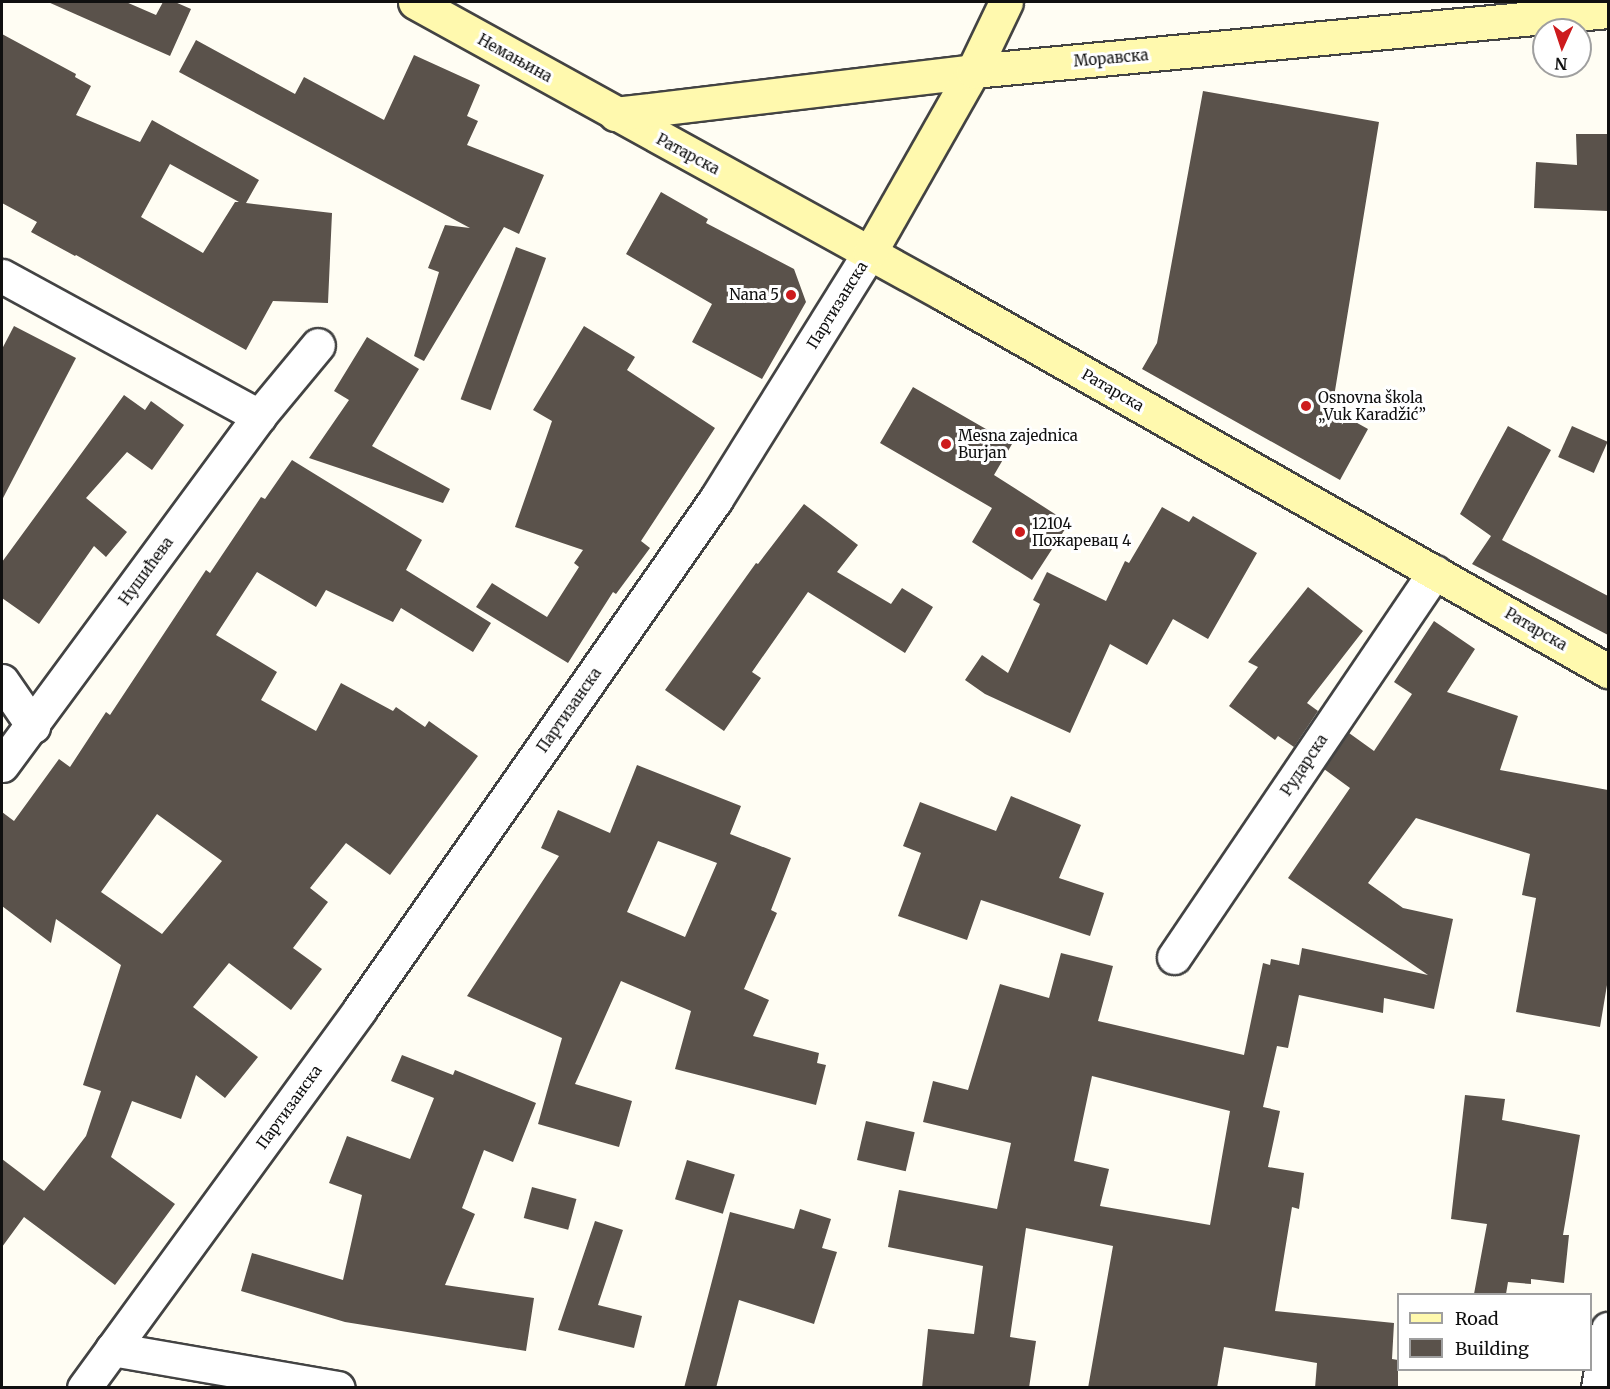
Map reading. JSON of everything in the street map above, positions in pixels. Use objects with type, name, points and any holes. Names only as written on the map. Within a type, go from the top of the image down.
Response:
[{"type":"street","name":"Немањина","points":[[415,2],[615,114]]},
{"type":"street","name":"Партизанска","points":[[84,1388],[360,1009],[716,499],[870,252],[972,71],[1006,2]]},
{"type":"street","name":"Моравска","points":[[615,114],[972,71],[1608,11]]},
{"type":"street","name":"Ратарска","points":[[615,114],[870,252],[1608,671]]},
{"type":"street","points":[[2,276],[259,416]]},
{"type":"street","name":"Нушићева","points":[[2,765],[33,726],[259,416],[318,345]]},
{"type":"street","name":"Рударска","points":[[1173,957],[1435,572]]},
{"type":"street","points":[[2,681],[33,726]]},
{"type":"street","points":[[1598,1388],[1608,1329]]},
{"type":"street","points":[[112,1349],[338,1388]]},
{"type":"building","points":[[48,2],[126,2],[156,15],[163,2],[175,2],[191,9],[170,56]]},
{"type":"building","points":[[2,34],[76,74],[75,77],[91,86],[76,115],[140,142],[152,120],[259,180],[246,203],[332,213],[328,303],[273,301],[246,350],[31,232],[37,222],[2,203]],"holes":[[[170,164],[239,202],[235,202],[203,253],[141,217]]]},
{"type":"building","points":[[196,40],[295,94],[304,77],[384,120],[414,55],[480,85],[467,116],[478,121],[467,145],[544,175],[519,234],[504,227],[424,361],[414,356],[439,272],[428,268],[445,225],[470,228],[179,72]]},
{"type":"building","points":[[1203,91],[1379,122],[1332,409],[1368,429],[1340,480],[1142,369],[1157,343]]},
{"type":"building","points":[[1576,134],[1608,134],[1608,211],[1534,208],[1536,162],[1577,165]]},
{"type":"building","points":[[661,192],[708,219],[706,223],[794,269],[806,302],[762,379],[692,342],[712,304],[626,254]]},
{"type":"building","points":[[516,247],[546,258],[491,410],[461,399]]},
{"type":"building","points":[[14,326],[76,358],[2,500],[2,349]]},
{"type":"building","points":[[584,326],[635,357],[627,370],[715,428],[641,541],[650,548],[616,594],[613,592],[568,663],[476,607],[492,583],[547,617],[579,567],[574,563],[583,550],[515,527],[552,421],[533,410]]},
{"type":"building","points":[[367,337],[419,369],[372,446],[450,489],[443,503],[309,458],[349,400],[334,391]]},
{"type":"building","points":[[913,387],[1012,444],[994,475],[1069,523],[1032,580],[972,542],[992,508],[880,443]]},
{"type":"building","points":[[124,395],[145,410],[151,401],[184,425],[152,470],[127,452],[86,498],[127,532],[106,557],[94,546],[39,624],[2,598],[2,562]]},
{"type":"building","points":[[1508,426],[1551,450],[1502,540],[1608,596],[1608,635],[1472,564],[1491,536],[1460,514]]},
{"type":"building","points":[[1572,426],[1608,442],[1594,473],[1558,457]]},
{"type":"building","points":[[292,460],[422,540],[406,570],[491,623],[473,652],[401,608],[393,622],[326,590],[316,607],[257,572],[216,635],[277,672],[261,700],[316,731],[341,683],[393,711],[396,707],[425,727],[429,721],[478,756],[390,875],[346,843],[310,888],[328,902],[293,948],[322,969],[291,1010],[229,963],[193,1007],[258,1057],[225,1098],[196,1075],[181,1119],[132,1101],[111,1157],[175,1204],[115,1285],[24,1217],[2,1247],[2,1159],[44,1191],[86,1136],[101,1091],[83,1085],[121,965],[56,919],[51,943],[2,906],[2,812],[14,821],[59,759],[70,767],[106,712],[110,715],[206,570],[210,573],[261,497],[265,499]],"holes":[[[157,814],[222,861],[162,934],[101,892]]]},
{"type":"building","points":[[804,504],[858,545],[837,572],[891,604],[902,588],[933,607],[905,653],[808,592],[752,672],[761,678],[724,731],[665,690],[756,563],[758,564]]},
{"type":"building","points":[[1162,507],[1189,522],[1193,516],[1257,553],[1208,639],[1173,619],[1147,665],[1110,644],[1070,733],[985,694],[965,680],[982,655],[1008,673],[1040,604],[1033,600],[1047,572],[1106,601],[1125,561],[1129,563]]},
{"type":"building","points":[[1308,587],[1363,631],[1307,703],[1318,711],[1294,747],[1278,736],[1275,740],[1229,706],[1258,667],[1248,662]]},
{"type":"building","points":[[1434,621],[1475,649],[1447,692],[1518,716],[1500,770],[1608,790],[1608,979],[1600,1027],[1516,1012],[1536,898],[1522,895],[1530,854],[1416,818],[1368,883],[1403,908],[1453,919],[1434,1009],[1384,998],[1383,1013],[1299,995],[1288,1048],[1277,1046],[1263,1107],[1280,1111],[1268,1167],[1304,1173],[1299,1209],[1292,1207],[1275,1311],[1394,1323],[1392,1359],[1397,1360],[1398,1388],[1315,1388],[1317,1363],[1224,1347],[1217,1388],[1088,1388],[1113,1246],[1026,1228],[1010,1337],[1036,1341],[1029,1388],[922,1388],[928,1329],[974,1334],[983,1266],[888,1247],[899,1190],[997,1209],[1011,1143],[923,1122],[933,1081],[968,1090],[1000,984],[1049,998],[1061,953],[1113,966],[1098,1021],[1244,1055],[1263,963],[1270,965],[1271,959],[1299,965],[1302,948],[1428,975],[1288,878],[1350,788],[1324,769],[1349,733],[1374,751],[1412,694],[1394,682]],"holes":[[[1092,1076],[1230,1111],[1210,1225],[1100,1206],[1109,1169],[1074,1161]]]},
{"type":"building","points":[[637,765],[741,806],[730,834],[791,858],[771,910],[777,913],[744,989],[769,1000],[753,1036],[819,1053],[817,1063],[826,1065],[816,1105],[675,1069],[691,1011],[621,981],[575,1084],[632,1101],[619,1147],[538,1124],[562,1038],[467,996],[559,856],[541,848],[558,810],[610,833]],"holes":[[[658,841],[717,863],[685,937],[627,912]]]},
{"type":"building","points":[[1011,796],[1081,825],[1059,878],[1104,893],[1090,936],[981,900],[967,940],[898,916],[921,853],[903,846],[920,802],[996,831]]},
{"type":"building","points":[[402,1055],[453,1075],[455,1070],[536,1103],[513,1162],[484,1150],[462,1208],[475,1214],[445,1285],[534,1298],[526,1351],[345,1322],[241,1291],[252,1253],[343,1280],[362,1195],[329,1183],[347,1136],[410,1159],[434,1098],[391,1081]]},
{"type":"building","points":[[1465,1095],[1505,1099],[1502,1120],[1580,1135],[1563,1235],[1569,1235],[1564,1283],[1531,1279],[1531,1284],[1508,1282],[1506,1293],[1474,1293],[1487,1224],[1451,1219]]},
{"type":"building","points":[[866,1121],[915,1132],[906,1171],[857,1160]]},
{"type":"building","points":[[687,1160],[735,1175],[723,1214],[675,1199]]},
{"type":"building","points":[[532,1187],[576,1199],[568,1230],[524,1218]]},
{"type":"building","points":[[800,1209],[831,1219],[822,1248],[837,1252],[814,1324],[739,1300],[716,1388],[684,1388],[730,1212],[794,1229]]},
{"type":"building","points":[[595,1221],[623,1230],[598,1305],[642,1316],[634,1348],[558,1330]]},
{"type":"place","name":"Nana 5","points":[[791,295]]},
{"type":"place","name":"Osnovna škola „Vuk Karadžić”","points":[[1306,406]]},
{"type":"place","name":"Mesna zajednica Burjan","points":[[946,444]]},
{"type":"place","name":"12104 Пожаревац 4","points":[[1020,532]]}]
